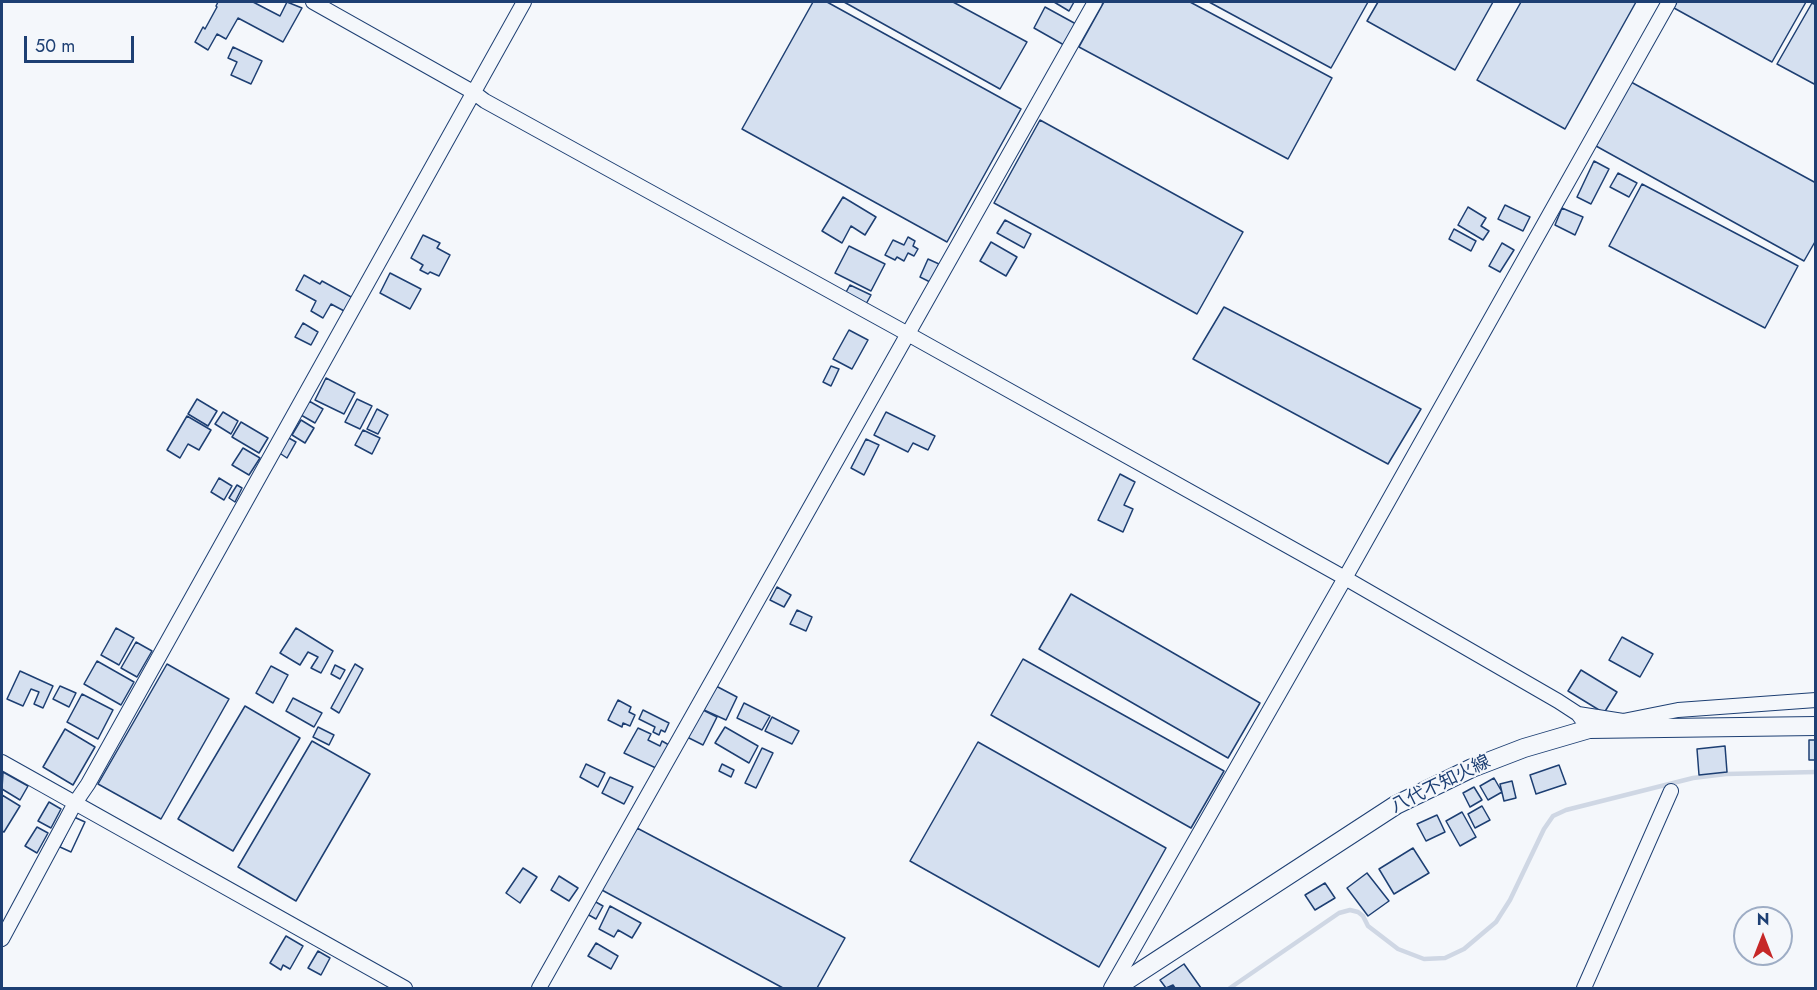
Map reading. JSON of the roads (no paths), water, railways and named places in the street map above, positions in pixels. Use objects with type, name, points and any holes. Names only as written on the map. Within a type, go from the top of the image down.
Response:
[{"type":"main road","name":"八代不知火線","points":[[1113,988],[1396,805],[1472,768],[1583,722],[1815,726]]},
{"type":"street","points":[[313,2],[473,92],[485,101],[1345,578],[1558,701],[1583,722],[1623,721],[1678,710],[1815,700]]},
{"type":"street","points":[[2,939],[75,803],[88,784],[524,2]]},
{"type":"street","points":[[539,988],[1095,2]]},
{"type":"street","points":[[1113,988],[1669,2]]},
{"type":"street","points":[[2,762],[405,988]]},
{"type":"street","points":[[1584,988],[1671,791]]},
{"type":"waterway","points":[[1230,988],[1339,913],[1350,910],[1363,916],[1368,926],[1398,949],[1424,959],[1445,958],[1464,949],[1496,922],[1510,900],[1544,829],[1553,816],[1566,810],[1693,778],[1726,774],[1816,772]]}]
